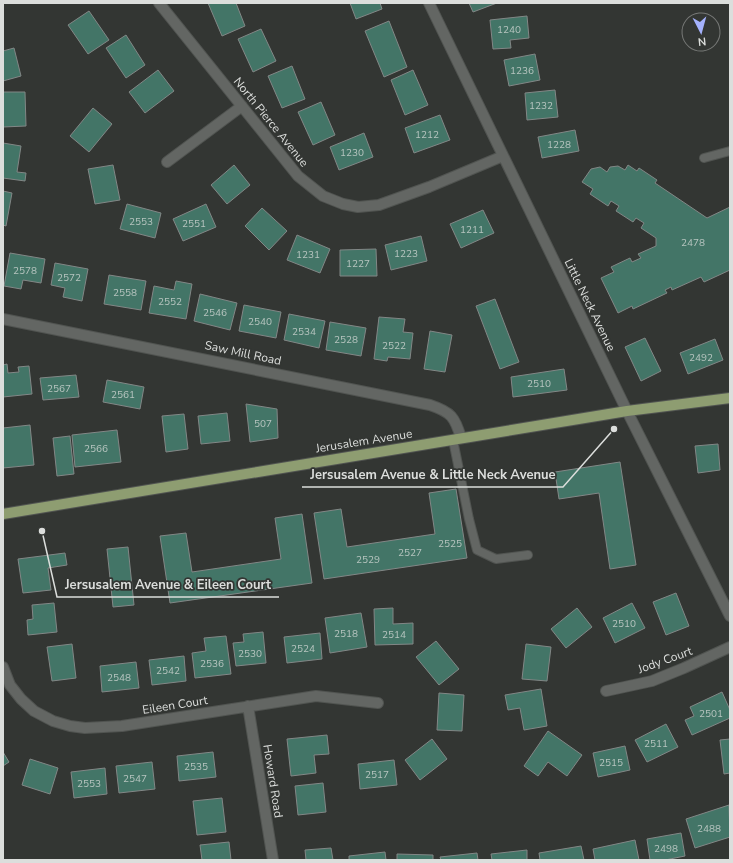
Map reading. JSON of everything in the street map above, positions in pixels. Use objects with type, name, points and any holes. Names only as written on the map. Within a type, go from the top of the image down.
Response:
[{"type":"main road","name":"Jerusalem Avenue","points":[[3,514],[627,411],[730,398]]},
{"type":"street","name":"North Pierce Avenue","points":[[159,3],[298,176],[323,196],[343,204],[358,207],[378,205],[429,187],[504,156]]},
{"type":"street","name":"Little Neck Avenue","points":[[430,3],[627,411],[730,616]]},
{"type":"street","points":[[167,162],[242,106]]},
{"type":"street","name":"Saw Mill Road","points":[[3,318],[430,405],[442,410],[453,418],[456,422],[457,439]]},
{"type":"street","name":"Jody Court","points":[[606,691],[652,681],[730,647]]},
{"type":"street","name":"Eileen Court","points":[[3,667],[7,688],[34,711],[42,716],[64,724],[85,728],[122,726],[316,696],[378,703]]},
{"type":"street","name":"Howard Road","points":[[248,706],[273,860]]},
{"type":"lane","points":[[704,158],[730,151]]},
{"type":"lane","points":[[457,439],[469,519],[477,550],[496,559],[528,555]]},
{"type":"building","points":[[208,3],[236,3],[245,26],[222,36]]},
{"type":"building","points":[[350,3],[380,3],[382,9],[356,19]]},
{"type":"building","points":[[469,3],[497,3],[473,12]]},
{"type":"building","points":[[89,11],[109,40],[88,54],[68,25]]},
{"type":"building","points":[[527,16],[529,38],[510,40],[511,48],[493,49],[490,20]]},
{"type":"building","points":[[389,21],[407,67],[384,77],[365,31]]},
{"type":"building","points":[[261,29],[276,61],[253,72],[238,39]]},
{"type":"building","points":[[126,35],[145,65],[126,78],[106,48]]},
{"type":"building","points":[[14,48],[21,76],[3,81],[3,51]]},
{"type":"building","points":[[535,54],[540,80],[509,86],[504,60]]},
{"type":"building","points":[[292,66],[305,99],[282,108],[268,76]]},
{"type":"building","points":[[158,70],[174,91],[145,113],[129,92]]},
{"type":"building","points":[[413,70],[428,105],[405,115],[391,80]]},
{"type":"building","points":[[555,90],[558,117],[527,120],[525,93]]},
{"type":"building","points":[[3,92],[25,92],[26,126],[3,127]]},
{"type":"building","points":[[321,102],[335,135],[313,145],[298,112]]},
{"type":"building","points":[[93,108],[112,124],[89,152],[70,136]]},
{"type":"building","points":[[440,115],[450,140],[414,153],[405,128]]},
{"type":"building","points":[[575,130],[579,151],[542,158],[538,137]]},
{"type":"building","points":[[364,133],[373,157],[339,170],[330,147]]},
{"type":"building","points":[[3,143],[21,146],[17,172],[26,173],[25,181],[3,178]]},
{"type":"building","points":[[113,165],[120,200],[95,204],[88,169]]},
{"type":"building","points":[[234,165],[250,185],[227,204],[211,185]]},
{"type":"building","points":[[628,165],[637,171],[639,168],[657,180],[655,183],[707,218],[730,207],[730,270],[704,282],[701,277],[672,290],[671,287],[665,290],[667,293],[633,309],[632,306],[618,313],[601,278],[614,272],[611,267],[630,258],[632,262],[641,258],[638,254],[656,246],[656,238],[641,228],[644,223],[636,218],[633,222],[616,211],[619,206],[611,201],[608,206],[590,194],[593,189],[582,182],[591,169],[600,167],[607,172],[610,167],[618,166],[625,170]]},
{"type":"building","points":[[3,191],[12,193],[6,226],[3,225]]},
{"type":"building","points":[[127,204],[161,213],[155,238],[120,229]]},
{"type":"building","points":[[206,204],[216,227],[183,241],[173,219]]},
{"type":"building","points":[[262,208],[287,231],[269,250],[245,226]]},
{"type":"building","points":[[483,210],[494,233],[461,248],[450,224]]},
{"type":"building","points":[[297,235],[330,249],[320,273],[287,260]]},
{"type":"building","points":[[421,236],[427,261],[391,270],[385,245]]},
{"type":"building","points":[[376,249],[377,276],[340,276],[340,250]]},
{"type":"building","points":[[10,253],[45,259],[41,283],[23,280],[21,289],[4,286]]},
{"type":"building","points":[[55,263],[88,269],[82,301],[63,297],[65,288],[51,285]]},
{"type":"building","points":[[109,275],[146,281],[141,310],[104,304]]},
{"type":"building","points":[[176,281],[192,284],[186,319],[149,313],[154,286],[174,290]]},
{"type":"building","points":[[200,294],[237,303],[230,330],[194,321]]},
{"type":"building","points":[[495,299],[519,362],[500,369],[476,306]]},
{"type":"building","points":[[244,305],[281,312],[276,338],[239,331]]},
{"type":"building","points":[[289,314],[325,321],[319,348],[284,340]]},
{"type":"building","points":[[379,317],[405,319],[403,332],[413,333],[410,359],[388,357],[387,361],[374,359]]},
{"type":"building","points":[[330,322],[366,328],[361,356],[326,350]]},
{"type":"building","points":[[430,331],[452,335],[445,372],[424,369]]},
{"type":"building","points":[[645,338],[661,371],[641,381],[625,347]]},
{"type":"building","points":[[715,339],[723,360],[688,374],[680,353]]},
{"type":"building","points":[[7,364],[8,373],[19,372],[18,367],[29,366],[32,394],[3,397],[3,365]]},
{"type":"building","points":[[564,369],[567,390],[513,397],[511,377]]},
{"type":"building","points":[[76,375],[79,397],[43,400],[40,378]]},
{"type":"building","points":[[107,380],[144,387],[140,409],[103,402]]},
{"type":"building","points":[[246,404],[277,409],[278,438],[250,442]]},
{"type":"building","points":[[227,413],[230,441],[201,444],[198,416]]},
{"type":"building","points":[[184,414],[188,449],[166,452],[162,416]]},
{"type":"building","points":[[30,425],[34,465],[3,468],[3,428]]},
{"type":"building","points":[[117,430],[121,462],[75,467],[72,435]]},
{"type":"building","points":[[70,436],[74,474],[57,476],[53,438]]},
{"type":"building","points":[[718,444],[720,470],[698,473],[695,446]]},
{"type":"building","points":[[620,462],[636,565],[610,569],[599,493],[559,499],[555,472]]},
{"type":"building","points":[[456,489],[467,558],[324,579],[314,513],[341,509],[347,547],[435,534],[429,493]]},
{"type":"building","points":[[302,514],[312,583],[170,603],[160,536],[186,533],[192,572],[281,559],[275,518]]},
{"type":"building","points":[[128,547],[134,605],[113,607],[107,549]]},
{"type":"building","points":[[65,553],[67,565],[48,568],[51,590],[23,593],[18,559]]},
{"type":"building","points":[[676,593],[689,626],[666,635],[653,602]]},
{"type":"building","points":[[54,603],[57,632],[28,635],[27,620],[33,619],[32,605]]},
{"type":"building","points":[[632,603],[645,628],[615,643],[603,618]]},
{"type":"building","points":[[393,608],[393,624],[413,623],[413,644],[375,645],[374,609]]},
{"type":"building","points":[[577,608],[592,627],[566,648],[551,629]]},
{"type":"building","points":[[361,613],[367,647],[330,653],[325,618]]},
{"type":"building","points":[[263,632],[266,663],[236,666],[233,643],[244,642],[243,634]]},
{"type":"building","points":[[320,633],[322,659],[287,663],[284,637]]},
{"type":"building","points":[[226,636],[231,674],[195,678],[192,653],[206,651],[204,638]]},
{"type":"building","points":[[436,641],[459,669],[439,685],[416,657]]},
{"type":"building","points":[[72,644],[76,678],[52,681],[47,647]]},
{"type":"building","points":[[526,644],[551,647],[547,681],[522,679]]},
{"type":"building","points":[[184,656],[186,681],[152,685],[149,660]]},
{"type":"building","points":[[136,662],[139,688],[102,692],[100,666]]},
{"type":"building","points":[[541,689],[547,726],[524,730],[520,708],[508,710],[505,695]]},
{"type":"building","points":[[722,692],[730,710],[730,718],[692,735],[685,720],[694,716],[690,707]]},
{"type":"building","points":[[439,693],[464,695],[462,731],[437,730]]},
{"type":"building","points":[[666,724],[678,747],[647,762],[635,740]]},
{"type":"building","points":[[548,731],[582,755],[567,776],[548,762],[538,776],[524,766]]},
{"type":"building","points":[[327,735],[329,754],[314,755],[316,773],[291,776],[287,739]]},
{"type":"building","points":[[432,739],[447,759],[420,780],[405,760]]},
{"type":"building","points":[[730,739],[730,773],[724,774],[720,740]]},
{"type":"building","points":[[625,746],[630,770],[598,777],[593,753]]},
{"type":"building","points":[[3,752],[9,762],[3,766]]},
{"type":"building","points":[[213,752],[216,777],[179,781],[177,756]]},
{"type":"building","points":[[30,759],[58,768],[50,794],[22,785]]},
{"type":"building","points":[[394,760],[397,785],[360,789],[358,764]]},
{"type":"building","points":[[152,762],[155,789],[119,793],[116,766]]},
{"type":"building","points":[[105,768],[107,794],[74,798],[71,772]]},
{"type":"building","points":[[323,783],[326,812],[298,815],[295,786]]},
{"type":"building","points":[[222,798],[226,832],[197,835],[193,801]]},
{"type":"building","points":[[729,805],[730,837],[695,848],[686,819]]},
{"type":"building","points":[[681,833],[685,856],[665,860],[650,860],[647,839]]},
{"type":"building","points":[[635,840],[639,860],[595,860],[593,849]]},
{"type":"building","points":[[229,842],[231,860],[202,860],[200,845]]},
{"type":"building","points":[[581,846],[584,860],[540,860],[539,853]]},
{"type":"building","points":[[331,848],[333,860],[306,860],[305,850]]},
{"type":"building","points":[[527,850],[527,860],[492,860],[491,854]]},
{"type":"building","points":[[385,852],[386,860],[349,860],[349,856]]},
{"type":"building","points":[[477,853],[478,860],[441,860],[440,857]]},
{"type":"building","points":[[397,854],[433,855],[433,860],[397,860]]},
{"type":"place","name":"Jersusalem Avenue & Little Neck Avenue","points":[[614,429]]},
{"type":"place","name":"Jersusalem Avenue & Eileen Court","points":[[42,531]]}]
